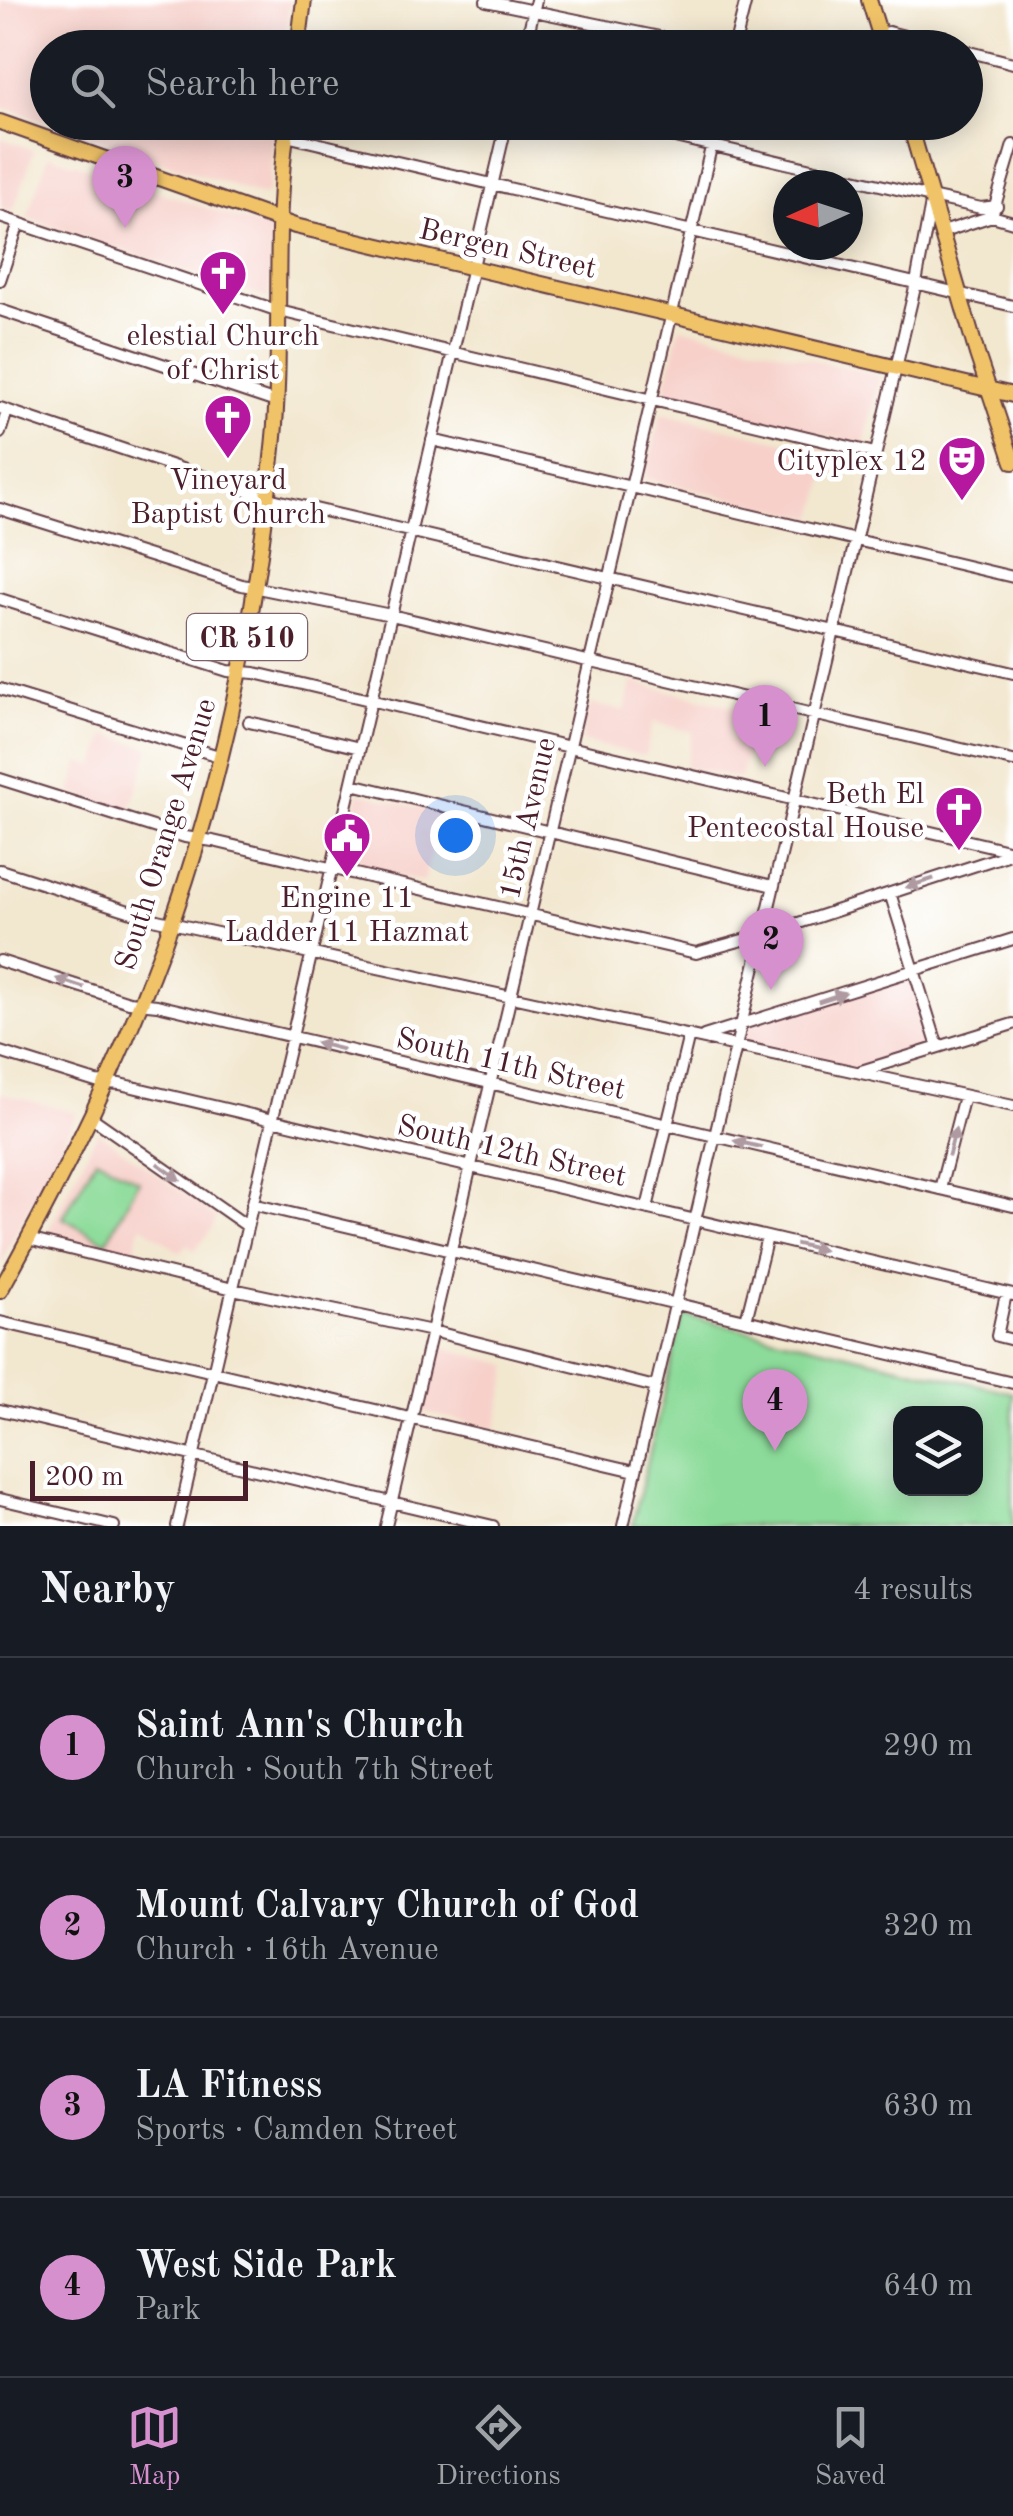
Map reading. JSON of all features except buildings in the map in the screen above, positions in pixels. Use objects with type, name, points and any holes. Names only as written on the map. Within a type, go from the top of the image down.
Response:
[{"type":"main road","points":[[300,30],[304,0]]},
{"type":"main road","points":[[869,0],[879,30]]},
{"type":"main road","name":"Bergen Street","points":[[0,122],[30,132]]},
{"type":"main road","name":"Bergen Street","points":[[52,140],[308,229],[1013,395]]},
{"type":"main road","name":"South Orange Avenue","points":[[0,1291],[91,1117],[141,1004],[199,840],[222,757],[242,672],[268,498],[276,402],[286,140]]},
{"type":"main road","points":[[914,140],[1013,462]]},
{"type":"street","points":[[740,30],[746,0]]},
{"type":"street","points":[[486,1],[535,5],[638,30]]},
{"type":"street","points":[[529,30],[535,5]]},
{"type":"street","points":[[983,55],[1013,63]]},
{"type":"street","points":[[328,140],[493,184],[1013,306]]},
{"type":"street","points":[[176,1526],[503,140]]},
{"type":"street","points":[[686,140],[988,208],[1013,222]]},
{"type":"street","name":"15th Avenue","points":[[386,1526],[712,140]]},
{"type":"street","points":[[940,232],[994,211],[1009,178],[1013,145]]},
{"type":"street","points":[[622,1526],[896,368],[932,198]]},
{"type":"street","points":[[0,217],[279,311],[875,453]]},
{"type":"street","points":[[0,280],[19,223]]},
{"type":"street","points":[[0,310],[276,402]]},
{"type":"street","points":[[0,433],[4,409],[268,498],[1013,673]]},
{"type":"street","points":[[432,440],[1013,577]]},
{"type":"street","points":[[0,508],[256,587],[392,615],[1013,761]]},
{"type":"street","points":[[0,599],[228,670],[372,700],[1013,852]]},
{"type":"street","points":[[0,689],[222,757]]},
{"type":"street","points":[[250,722],[360,748]]},
{"type":"street","points":[[0,779],[199,840],[696,952],[1013,852]]},
{"type":"street","points":[[352,784],[773,886]]},
{"type":"street","points":[[0,870],[171,923],[1013,1106]]},
{"type":"street","points":[[890,893],[938,1047]]},
{"type":"street","points":[[694,1036],[740,1026],[1013,940]]},
{"type":"street","name":"South 11th Street","points":[[0,961],[141,1004],[1013,1206]]},
{"type":"street","points":[[857,1072],[1013,1024]]},
{"type":"street","points":[[647,1208],[694,1036]]},
{"type":"street","name":"South 12th Street","points":[[0,1052],[106,1084],[272,1119],[1010,1294]]},
{"type":"street","points":[[940,1188],[964,1096]]},
{"type":"street","points":[[91,1117],[247,1226]]},
{"type":"street","points":[[252,1204],[1013,1383]]},
{"type":"street","points":[[746,1320],[767,1237]]},
{"type":"street","points":[[28,1239],[432,1331],[655,1387]]},
{"type":"street","points":[[1010,1294],[997,1336],[1013,1340]]},
{"type":"street","points":[[0,1322],[635,1471]]},
{"type":"street","points":[[0,1410],[494,1526]]},
{"type":"street","points":[[0,1499],[114,1526]]},
{"type":"shaded area","points":[[0,0],[290,0],[286,30],[30,30],[30,116],[0,106]]},
{"type":"shaded area","points":[[0,138],[34,150],[13,212],[0,208]]},
{"type":"shaded area","points":[[100,140],[273,140],[268,192],[263,196]]},
{"type":"shaded area","points":[[49,155],[272,230],[268,298],[27,218]]},
{"type":"shaded area","points":[[680,327],[880,376],[864,444],[663,399]]},
{"type":"shaded area","points":[[661,413],[831,453],[815,518],[645,478]]},
{"type":"shaded area","points":[[632,682],[735,707],[729,738],[750,743],[740,778],[685,767],[693,732],[653,722],[645,756],[581,741],[590,704],[625,711]]},
{"type":"shaded area","points":[[106,734],[150,748],[130,811],[71,793],[80,762],[96,766]]},
{"type":"shaded area","points":[[359,793],[440,813],[424,882],[342,862]]},
{"type":"shaded area","points":[[913,972],[937,1046],[856,1071],[736,1045],[740,1027]]},
{"type":"shaded area","points":[[0,1093],[77,1113],[0,1264]]},
{"type":"shaded area","points":[[98,1132],[216,1218],[195,1251],[186,1244],[181,1253],[141,1225],[133,1254],[47,1233]]},
{"type":"shaded area","points":[[440,1347],[509,1365],[496,1429],[424,1412]]},
{"type":"green space","points":[[96,1158],[139,1181],[106,1242],[63,1218]]},
{"type":"green space","points":[[683,1315],[1013,1393],[1013,1526],[632,1526]]},
{"type":"place","name":"LA Fitness","points":[[125,228]]},
{"type":"place","name":"elestial Church of Christ","points":[[223,316]]},
{"type":"place","name":"Vineyard Baptist Church","points":[[228,460]]},
{"type":"place","name":"Cityplex 12","points":[[962,502]]},
{"type":"place","name":"Saint Ann's Church","points":[[765,767]]},
{"type":"place","name":"Beth El Pentecostal House","points":[[959,852]]},
{"type":"place","name":"Engine 11 Ladder 11 Hazmat","points":[[347,878]]},
{"type":"place","name":"Mount Calvary Church of God","points":[[771,990]]},
{"type":"place","name":"West Side Park","points":[[775,1451]]}]
